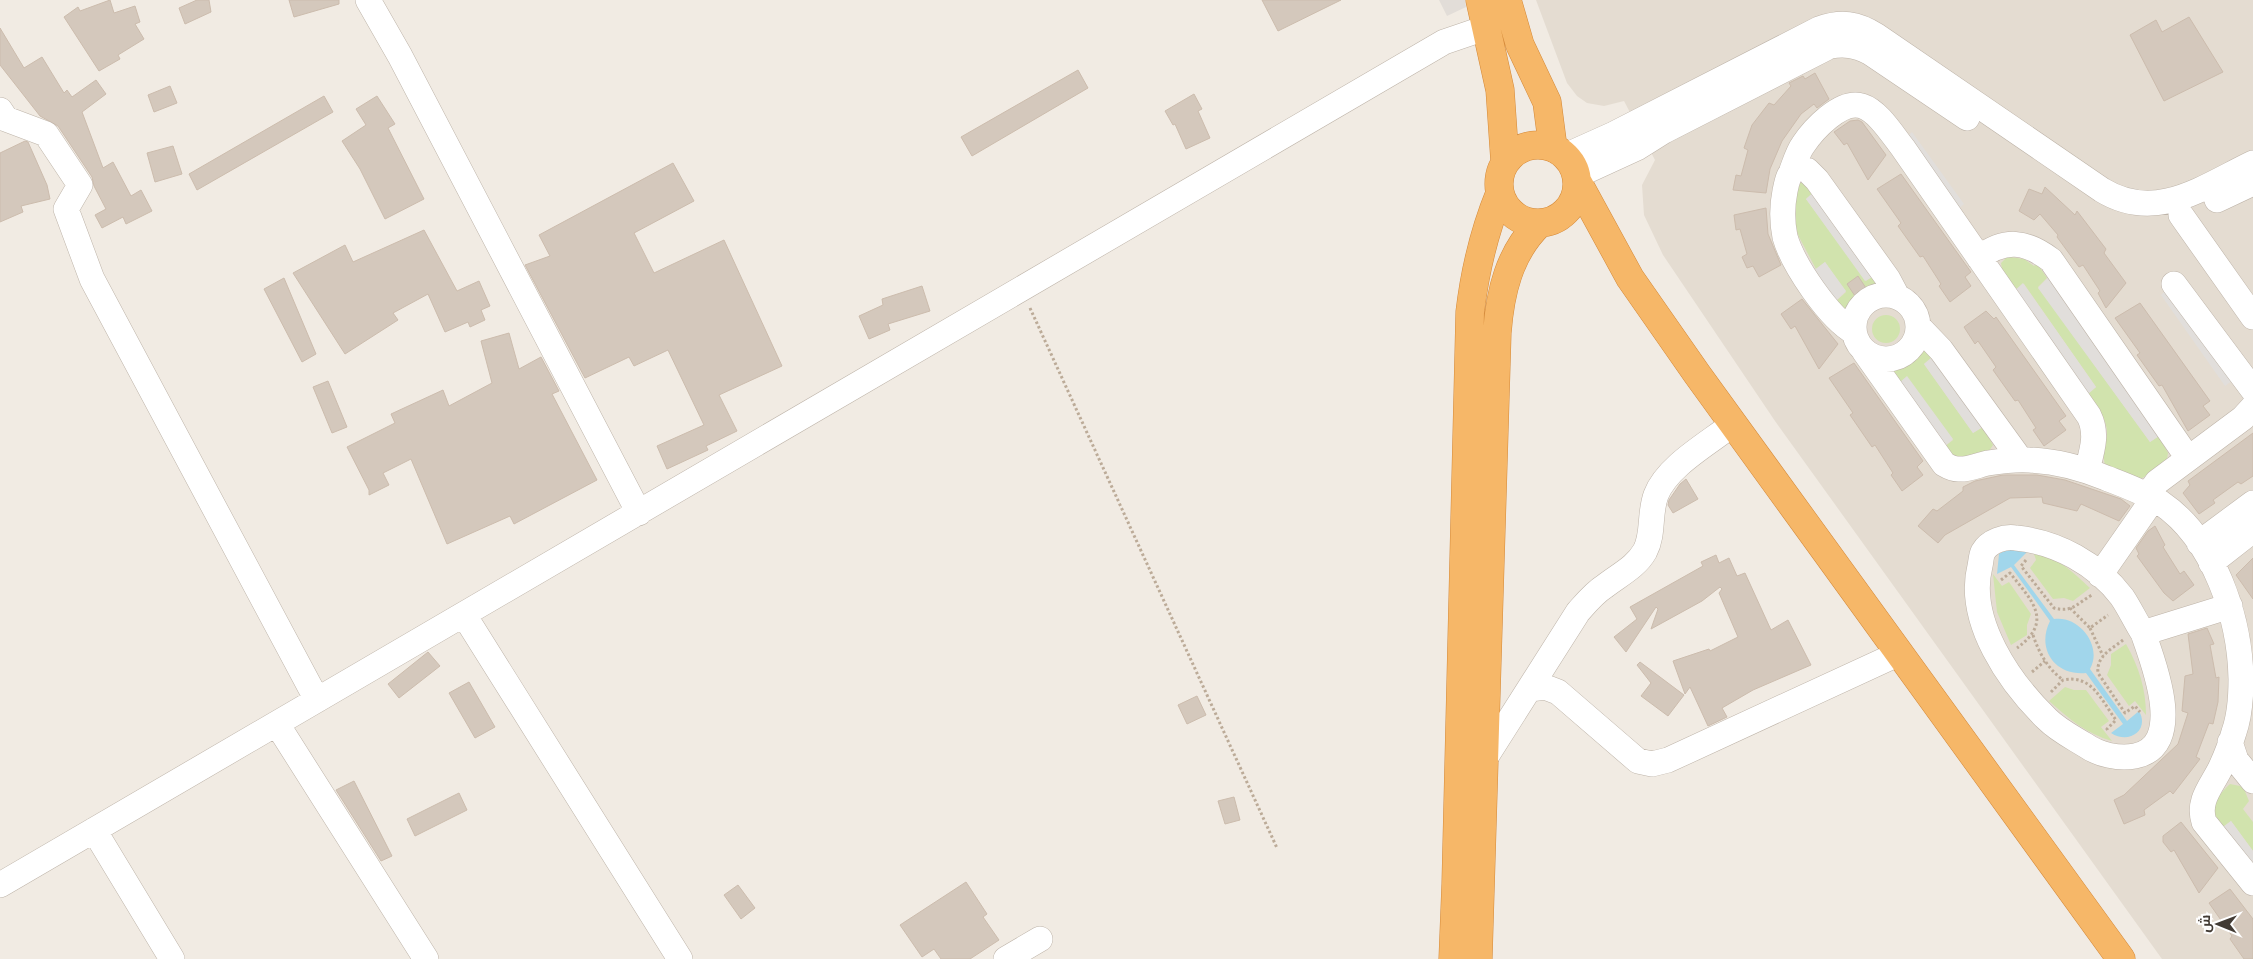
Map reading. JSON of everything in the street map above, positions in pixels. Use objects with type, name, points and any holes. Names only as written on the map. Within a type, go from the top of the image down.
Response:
[{"type":"highway","points":[[1480,0],[1488,26],[1500,90],[1506,162]]},
{"type":"highway","points":[[1506,0],[1520,45],[1547,102],[1568,165],[1630,278],[1733,424],[2121,959]]},
{"type":"highway","points":[[1453,959],[1470,312],[1474,278],[1482,244],[1500,193],[1501,172],[1506,162],[1517,151],[1532,145],[1568,165]]},
{"type":"highway","points":[[1478,959],[1498,309],[1508,272],[1529,233],[1539,224],[1559,217],[1573,202],[1568,165]]},
{"type":"highway","points":[[1500,193],[1507,207],[1518,218],[1539,224]]},
{"type":"street","points":[[368,0],[400,56],[639,513]]},
{"type":"street","points":[[1568,165],[1637,148],[1661,121],[1819,29],[1834,24],[1849,24],[1864,28],[2102,190],[2124,201],[2150,204],[2175,200],[2253,163]]},
{"type":"street","points":[[0,884],[1444,42],[1488,26]]},
{"type":"street","points":[[1661,121],[1818,51],[1830,46],[1843,44],[1857,46],[1869,52],[2105,210],[2120,216],[2143,220],[2166,219],[2182,215],[2253,183]]},
{"type":"street","points":[[1918,326],[1914,344],[1908,351],[1900,356],[1881,359],[1859,342],[1835,318],[1791,254],[1785,237],[1783,214],[1787,182],[1801,146],[1822,122],[1842,108],[1860,106],[1868,109],[1882,122],[2089,416],[2094,425],[2094,435],[2087,470]]},
{"type":"street","points":[[0,110],[6,119],[46,134],[80,185],[66,209],[92,280],[317,700]]},
{"type":"street","points":[[1792,170],[1801,168],[1807,170],[1817,180],[1888,279],[1898,296],[1912,308],[1918,326],[1941,350],[2020,459]]},
{"type":"street","points":[[2182,215],[2253,317]]},
{"type":"street","points":[[1979,258],[1999,245],[2009,244],[2039,250],[2051,260],[2188,458]]},
{"type":"street","points":[[2174,284],[2253,390]]},
{"type":"street","points":[[1898,296],[1888,294],[1869,299],[1857,313],[1859,342],[1944,464],[1959,470],[2020,459],[2055,463],[2087,470],[2150,498],[2174,514],[2205,553],[2239,616],[2241,681],[2239,710],[2230,742],[2221,767],[2204,797],[2202,815],[2204,822],[2253,883]]},
{"type":"street","points":[[2112,588],[2157,482],[2243,418],[2253,407]]},
{"type":"street","points":[[1484,760],[1578,612],[1592,596],[1627,571],[1645,551],[1649,539],[1652,510],[1656,496],[1669,473],[1733,424]]},
{"type":"street","points":[[2205,553],[2253,503]]},
{"type":"street","points":[[2205,553],[2253,530]]},
{"type":"street","points":[[2009,537],[2034,539],[2063,548],[2112,588],[2141,630],[2162,693],[2161,736],[2157,745],[2144,754],[2127,757],[2108,755],[2090,749],[2048,720],[2036,707],[2000,660],[1988,636],[1979,604],[1978,576],[1984,551],[1993,542],[2009,537]]},
{"type":"street","points":[[464,615],[680,959]]},
{"type":"street","points":[[2141,630],[2239,616]]},
{"type":"street","points":[[1530,689],[1545,688],[1558,692],[1638,760],[1652,764],[1668,760],[1900,653]]},
{"type":"street","points":[[276,724],[426,959]]},
{"type":"street","points":[[2230,742],[2236,760],[2253,781]]},
{"type":"street","points":[[94,830],[172,959]]},
{"type":"street","points":[[1006,959],[1040,939]]},
{"type":"path","points":[[1022,289],[1278,848]]},
{"type":"path","points":[[2017,538],[2032,554],[2021,566],[2054,608],[2070,608],[2112,588]]},
{"type":"path","points":[[1982,557],[2001,580],[2010,573],[2032,600],[2037,617],[2033,635],[2044,661],[2063,680],[2080,680],[2089,683],[2116,720],[2106,729],[2127,757]]},
{"type":"path","points":[[2090,628],[2112,588]]},
{"type":"path","points":[[2070,608],[2090,628],[2103,656]]},
{"type":"path","points":[[2141,630],[2103,656],[2097,665],[2098,673],[2125,713],[2135,706],[2161,736]]},
{"type":"path","points":[[2000,660],[2033,635]]},
{"type":"path","points":[[2036,707],[2063,680]]},
{"type":"shaded area","points":[[1439,0],[1465,0],[1466,7],[1447,16]]},
{"type":"shaded area","points":[[1536,0],[2253,0],[2253,959],[2162,959],[1775,421],[1663,255],[1644,215],[1642,185],[1655,160],[1624,101],[1604,106],[1587,103],[1577,96],[1567,83]]},
{"type":"shaded area","points":[[1912,132],[1964,204],[1942,223],[1891,152]]},
{"type":"shaded area","points":[[1821,185],[1882,271],[1865,281],[1806,199]]},
{"type":"shaded area","points":[[1825,262],[1846,291],[1828,308],[1805,277]]},
{"type":"shaded area","points":[[2061,264],[2177,424],[2150,442],[2038,288]]},
{"type":"shaded area","points":[[2182,274],[2251,367],[2225,386],[2161,295]]},
{"type":"shaded area","points":[[2023,283],[2096,387],[2073,407],[2000,304]]},
{"type":"shaded area","points":[[1941,350],[1992,421],[1973,433],[1924,364]]},
{"type":"shaded area","points":[[1907,376],[1953,439],[1935,454],[1899,383]]},
{"type":"shaded area","points":[[2231,821],[2253,851],[2253,883],[2214,834]]},
{"type":"green space","points":[[1800,183],[1803,183],[1813,193],[1806,199],[1866,281],[1875,275],[1882,287],[1866,292],[1853,304],[1847,314],[1836,301],[1846,292],[1825,262],[1816,269],[1795,226],[1796,197]]},
{"type":"green space","points":[[2010,257],[2024,259],[2034,266],[2037,263],[2047,278],[2038,287],[2150,442],[2159,436],[2168,453],[2167,459],[2144,477],[2140,479],[2105,464],[2107,427],[2088,394],[2096,387],[2024,284],[2017,289],[2003,275],[2001,263]]},
{"type":"green space","points":[[1886,315],[1896,319],[1900,329],[1896,339],[1886,343],[1876,339],[1872,329],[1876,319]]},
{"type":"green space","points":[[1923,345],[1932,357],[1924,364],[1973,433],[1983,427],[1993,445],[1987,454],[1958,460],[1944,447],[1953,440],[1907,377],[1899,383],[1889,370],[1895,370],[1910,364]]},
{"type":"green space","points":[[2034,554],[2057,561],[2090,588],[2073,601],[2064,598],[2053,599],[2030,568],[2036,560]]},
{"type":"green space","points":[[1993,574],[2002,586],[2009,582],[2031,614],[2027,625],[2027,635],[2011,645],[1997,612]]},
{"type":"green space","points":[[2126,644],[2141,678],[2145,696],[2146,715],[2135,701],[2129,706],[2107,675],[2111,665],[2111,654]]},
{"type":"green space","points":[[2065,687],[2074,690],[2086,690],[2109,721],[2101,727],[2112,741],[2094,734],[2079,725],[2049,701]]},
{"type":"green space","points":[[2230,784],[2244,789],[2249,801],[2243,809],[2253,822],[2253,851],[2231,821],[2220,829],[2216,823],[2214,811],[2217,799]]},
{"type":"water","points":[[2009,548],[2027,552],[2014,565],[2054,619],[2072,622],[2086,634],[2091,642],[2093,651],[2090,669],[2127,721],[2139,711],[2142,724],[2136,734],[2125,737],[2111,733],[2123,724],[2086,673],[2075,673],[2065,670],[2051,659],[2045,641],[2050,621],[2011,567],[1997,574],[1999,554]]},
{"type":"building","points":[[110,0],[114,13],[135,6],[140,22],[135,24],[144,39],[118,55],[120,59],[99,71],[64,17],[78,7],[80,11]]},
{"type":"building","points":[[197,0],[209,0],[211,12],[185,24],[179,8]]},
{"type":"building","points":[[289,0],[339,0],[339,4],[294,17]]},
{"type":"building","points":[[1262,0],[1341,0],[1278,31]]},
{"type":"building","points":[[2189,17],[2223,72],[2164,101],[2130,35],[2156,20],[2162,32]]},
{"type":"building","points":[[0,28],[24,68],[42,57],[64,93],[67,90],[72,97],[96,80],[106,94],[82,112],[103,168],[113,162],[131,196],[141,190],[152,211],[126,224],[123,217],[102,228],[95,215],[106,209],[94,186],[92,177],[58,126],[40,116],[0,65]]},
{"type":"building","points":[[1078,70],[1088,88],[972,156],[961,137]]},
{"type":"building","points":[[1815,73],[1829,99],[1817,108],[1814,104],[1801,114],[1782,141],[1770,169],[1766,193],[1733,190],[1736,175],[1741,176],[1748,150],[1744,148],[1752,125],[1769,103],[1774,105],[1791,86],[1789,83],[1803,76],[1805,79]]},
{"type":"building","points":[[170,86],[177,103],[154,112],[148,95]]},
{"type":"building","points":[[1194,94],[1202,109],[1198,111],[1210,138],[1186,149],[1175,124],[1173,125],[1165,111]]},
{"type":"building","points":[[324,96],[333,112],[197,190],[189,174]]},
{"type":"building","points":[[377,96],[395,124],[388,128],[424,199],[385,219],[360,169],[342,141],[366,125],[356,109]]},
{"type":"building","points":[[1858,120],[1862,122],[1886,155],[1868,180],[1847,143],[1844,145],[1834,132],[1850,121]]},
{"type":"building","points":[[25,141],[28,142],[47,185],[50,199],[21,206],[23,212],[0,222],[0,153]]},
{"type":"building","points":[[173,146],[182,174],[155,182],[147,153]]},
{"type":"building","points":[[673,163],[694,201],[634,233],[654,273],[724,240],[782,366],[719,395],[737,431],[706,446],[708,450],[667,469],[657,446],[704,425],[668,350],[634,366],[629,357],[585,378],[525,265],[550,256],[539,235]]},
{"type":"building","points":[[1901,174],[1971,272],[1965,277],[1971,286],[1950,302],[1923,256],[1920,257],[1898,226],[1901,223],[1877,189]]},
{"type":"building","points":[[2045,187],[2075,215],[2077,211],[2106,249],[2104,253],[2126,283],[2106,308],[2098,293],[2100,291],[2083,265],[2079,267],[2057,237],[2058,235],[2040,214],[2034,220],[2019,211],[2029,189],[2042,194]]},
{"type":"building","points":[[1766,208],[1768,234],[1781,265],[1759,277],[1753,266],[1747,268],[1742,257],[1747,254],[1740,229],[1736,230],[1734,215]]},
{"type":"building","points":[[424,230],[457,291],[479,281],[490,306],[481,310],[485,320],[470,327],[468,322],[445,332],[428,294],[393,313],[398,320],[345,354],[293,273],[345,245],[353,262]]},
{"type":"building","points":[[1858,276],[1866,288],[1855,296],[1847,284]]},
{"type":"building","points":[[284,278],[316,354],[302,362],[264,289]]},
{"type":"building","points":[[922,286],[930,311],[888,324],[890,330],[869,339],[859,316],[883,305],[882,299]]},
{"type":"building","points":[[1802,299],[1838,344],[1819,369],[1795,326],[1791,329],[1781,314]]},
{"type":"building","points":[[2140,303],[2210,401],[2203,406],[2210,415],[2188,431],[2162,385],[2159,386],[2137,355],[2140,353],[2115,318]]},
{"type":"building","points":[[1986,311],[1994,319],[1996,317],[2066,416],[2059,421],[2066,430],[2044,446],[2033,430],[2036,428],[2018,400],[2015,401],[1993,370],[1996,367],[1978,341],[1975,344],[1964,327]]},
{"type":"building","points":[[509,333],[519,369],[541,357],[559,391],[552,394],[597,480],[514,524],[510,516],[447,544],[411,459],[383,473],[389,485],[369,495],[369,490],[347,447],[395,423],[391,414],[443,390],[449,406],[492,383],[481,341]]},
{"type":"building","points":[[1854,363],[1923,461],[1917,467],[1923,475],[1902,491],[1875,445],[1872,447],[1850,415],[1853,413],[1829,378]]},
{"type":"building","points":[[328,381],[347,427],[332,433],[313,387]]},
{"type":"building","points":[[2253,433],[2253,476],[2241,484],[2238,482],[2213,500],[2215,503],[2199,514],[2183,493],[2190,485],[2188,481]]},
{"type":"building","points":[[2003,475],[2037,475],[2065,480],[2121,499],[2130,506],[2119,521],[2081,504],[2077,511],[2043,503],[2042,497],[2010,498],[1945,535],[1938,543],[1918,526],[1933,509],[1937,511],[1963,491],[1963,487],[1975,481]]},
{"type":"building","points":[[1686,479],[1698,499],[1673,513],[1668,505],[1669,500],[1680,484]]},
{"type":"building","points":[[2155,526],[2165,545],[2163,547],[2180,574],[2184,571],[2194,585],[2173,601],[2164,593],[2137,556],[2139,554],[2136,548],[2148,531]]},
{"type":"building","points":[[1716,555],[1719,563],[1729,558],[1737,576],[1745,573],[1771,630],[1788,620],[1811,665],[1753,690],[1722,708],[1727,717],[1708,726],[1690,687],[1685,694],[1673,661],[1709,649],[1710,651],[1738,637],[1719,593],[1722,589],[1720,587],[1702,601],[1651,629],[1658,609],[1656,607],[1626,652],[1614,637],[1637,619],[1630,607],[1703,566],[1701,562]]},
{"type":"building","points":[[2253,558],[2253,599],[2236,575]]},
{"type":"building","points":[[2207,628],[2214,644],[2210,645],[2216,678],[2219,677],[2218,702],[2213,724],[2209,723],[2196,757],[2200,759],[2173,794],[2170,791],[2144,810],[2145,815],[2124,824],[2114,800],[2124,795],[2178,744],[2188,713],[2182,711],[2185,676],[2193,674],[2188,634]]},
{"type":"building","points":[[428,652],[440,666],[399,698],[388,684]]},
{"type":"building","points":[[1640,662],[1684,695],[1668,716],[1641,696],[1651,683],[1637,665]]},
{"type":"building","points":[[469,682],[495,727],[475,738],[449,693]]},
{"type":"building","points":[[1197,696],[1206,715],[1187,724],[1178,705]]},
{"type":"building","points":[[354,781],[392,856],[381,861],[336,790]]},
{"type":"building","points":[[459,793],[467,810],[415,836],[407,819]]},
{"type":"building","points":[[1234,797],[1240,820],[1225,824],[1218,801]]},
{"type":"building","points":[[2181,822],[2218,868],[2199,893],[2174,850],[2171,852],[2163,842],[2163,836]]},
{"type":"building","points":[[966,882],[987,914],[983,917],[999,940],[970,959],[941,959],[934,949],[922,957],[900,925]]},
{"type":"building","points":[[738,885],[755,908],[741,919],[724,895]]},
{"type":"building","points":[[2230,889],[2253,919],[2253,959],[2244,959],[2230,939],[2232,936],[2209,903]]}]
